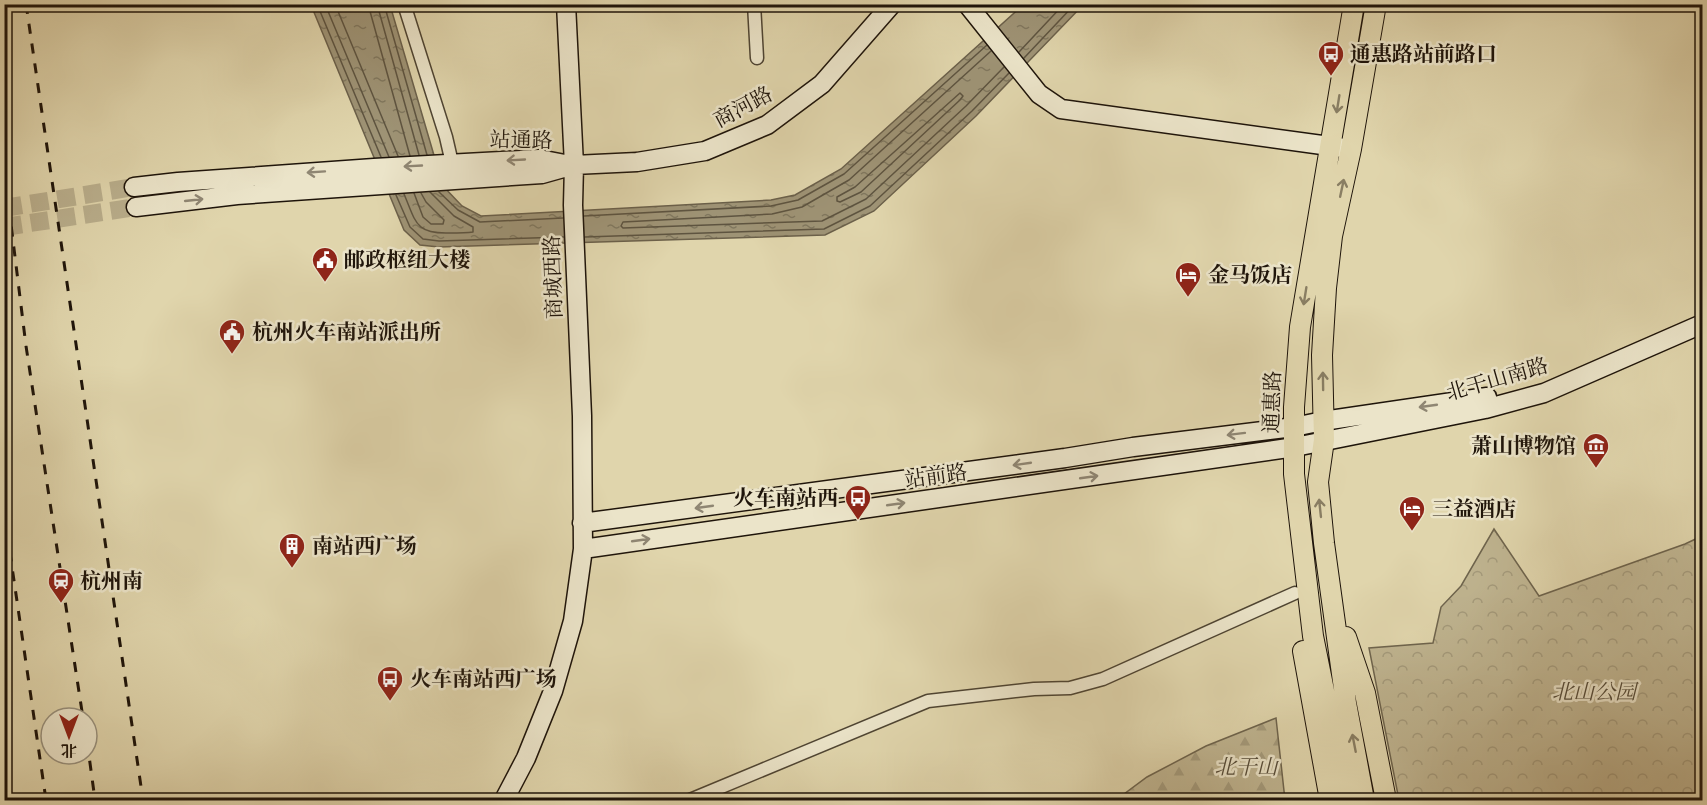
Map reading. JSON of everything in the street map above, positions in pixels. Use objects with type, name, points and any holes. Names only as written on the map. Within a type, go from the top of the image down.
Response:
[{"type":"main road","name":"商城西路","points":[[504,801],[526,758],[553,691],[573,621],[583,549],[582,416],[566,4]]},
{"type":"main road","name":"商河路","points":[[574,165],[638,162],[705,151],[767,125],[822,84],[891,4]]},
{"type":"main road","points":[[967,4],[1039,94],[1061,109],[1341,148]]},
{"type":"main road","name":"通惠路","points":[[1354,4],[1326,288],[1322,355],[1323,430],[1318,482],[1346,703],[1365,801]]},
{"type":"main road","name":"通惠路","points":[[1346,801],[1313,636],[1294,474],[1294,427],[1300,327],[1314,231],[1341,148],[1376,4]]},
{"type":"main road","name":"站通路","points":[[136,207],[377,176],[452,163],[539,159],[574,165]]},
{"type":"main road","name":"站通路","points":[[134,187],[178,182],[377,176],[458,182],[542,174],[574,165]]},
{"type":"main road","name":"北干山南路","points":[[1295,447],[1323,430],[1485,409],[1544,393],[1702,324]]},
{"type":"main road","points":[[582,523],[1133,447],[1294,427],[1323,430]]},
{"type":"main road","name":"站前路","points":[[583,549],[1295,447]]},
{"type":"main road","points":[[1303,542],[1295,593],[1314,718],[1330,801]]},
{"type":"main road","points":[[1324,543],[1345,634],[1365,693],[1386,801]]},
{"type":"street","points":[[404,4],[452,163]]},
{"type":"street","points":[[754,4],[757,58]]},
{"type":"street","points":[[690,801],[928,701],[1034,688],[1070,688],[1103,679],[1295,593]]},
{"type":"green space","name":"北山公园","points":[[1494,529],[1539,596],[1702,536],[1702,800],[1399,800],[1369,648],[1433,643],[1441,607],[1461,586]]},
{"type":"green space","name":"北干山","points":[[1276,718],[1285,800],[1116,800],[1147,777],[1206,746]]},
{"type":"water","points":[[311,5],[390,5],[443,186],[462,206],[481,216],[771,200],[795,195],[841,169],[1023,5],[1083,5],[976,116],[874,211],[825,235],[439,247],[420,245],[404,230]]},
{"type":"tunnel","points":[[4,208],[134,187]]},
{"type":"tunnel","points":[[4,227],[136,207]]},
{"type":"railway","points":[[26,4],[143,800]]},
{"type":"railway","points":[[4,147],[8,200],[26,346],[81,706]]},
{"type":"railway","points":[[4,512],[46,800]]},
{"type":"railway","points":[[90,766],[95,800]]},
{"type":"place","name":"通惠路站前路口","points":[[1331,77]]},
{"type":"place","name":"邮政枢纽大楼","points":[[325,283]]},
{"type":"place","name":"金马饭店","points":[[1188,298]]},
{"type":"place","name":"杭州火车南站派出所","points":[[232,355]]},
{"type":"place","name":"萧山博物馆","points":[[1596,469]]},
{"type":"place","name":"火车南站西","points":[[858,521]]},
{"type":"place","name":"三益酒店","points":[[1412,532]]},
{"type":"place","name":"南站西广场","points":[[292,569]]},
{"type":"place","name":"杭州南","points":[[61,604]]},
{"type":"place","name":"火车南站西广场","points":[[390,702]]}]
